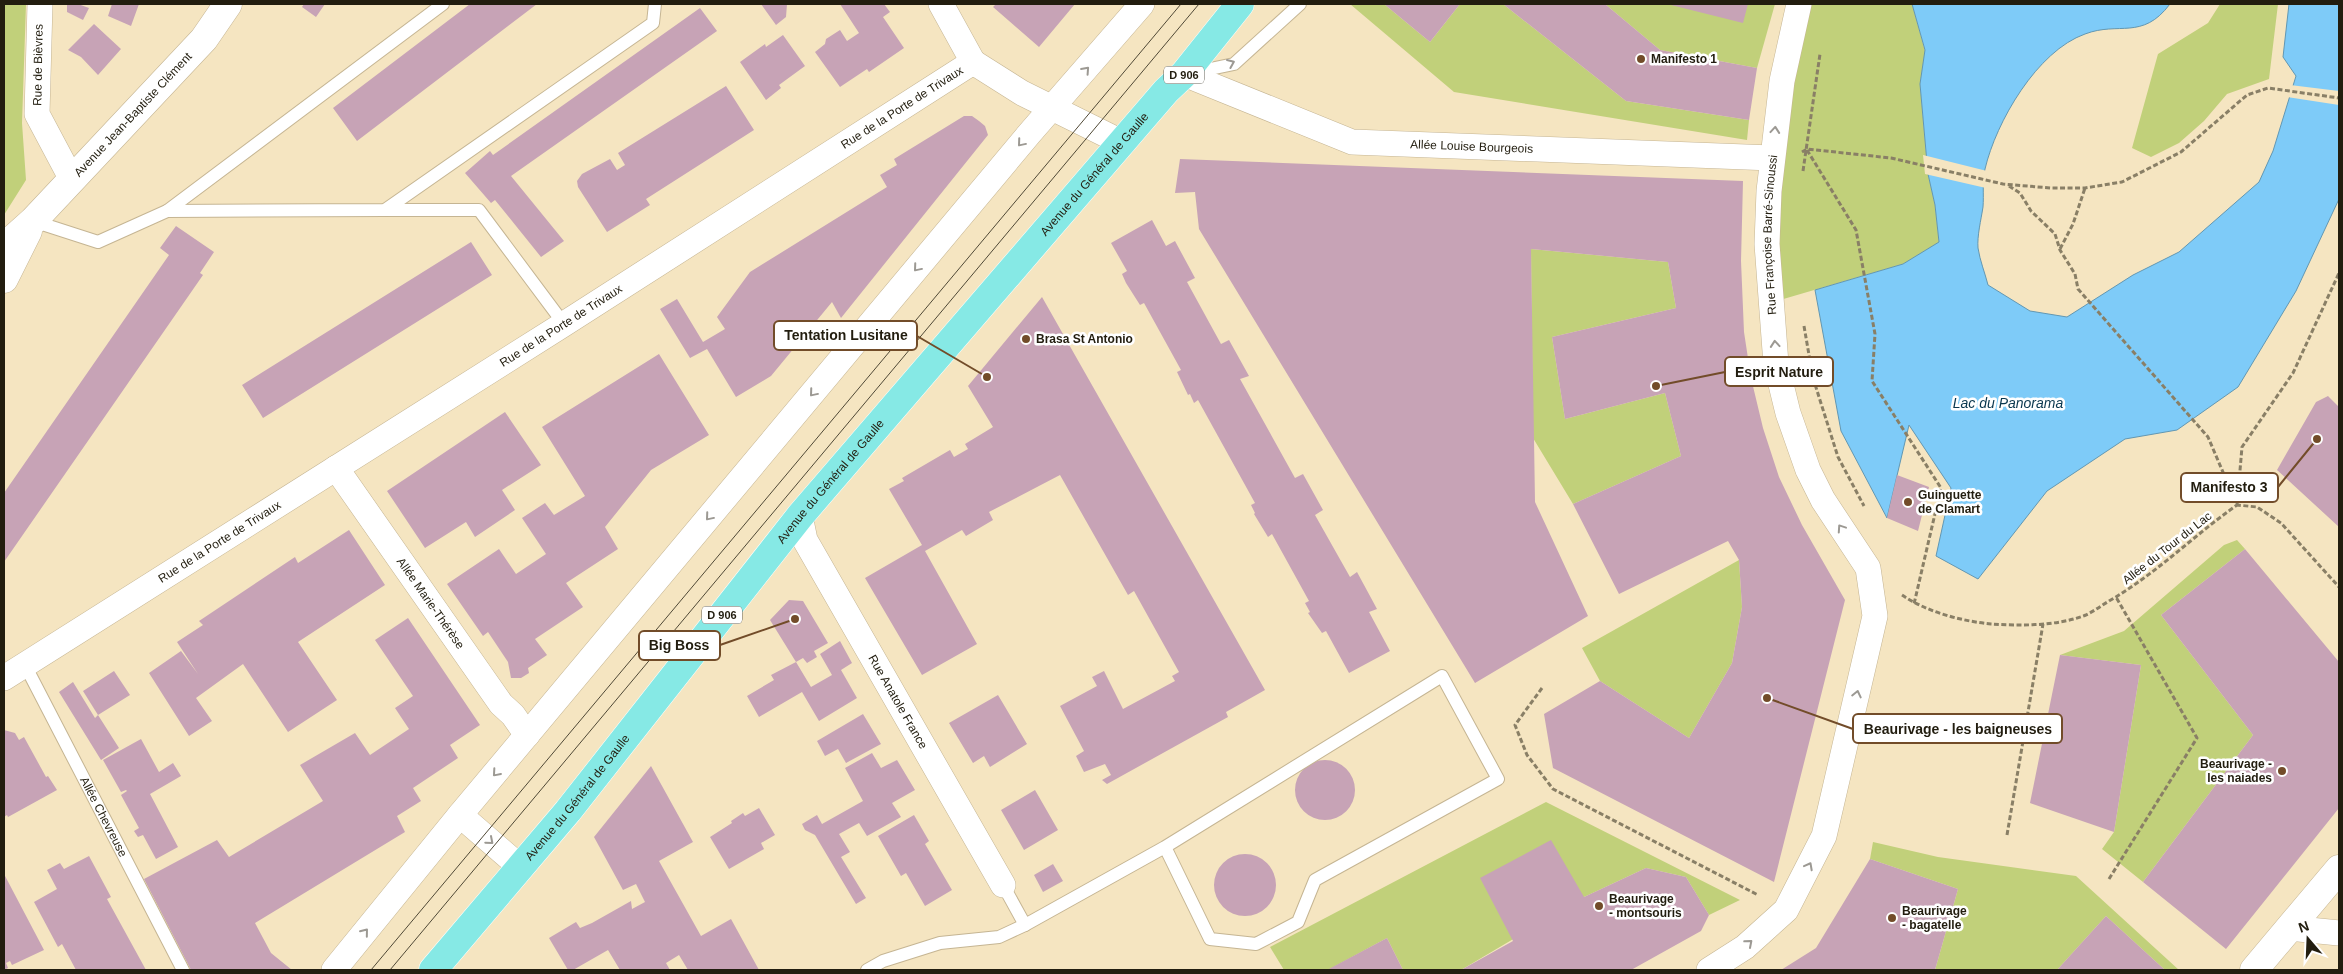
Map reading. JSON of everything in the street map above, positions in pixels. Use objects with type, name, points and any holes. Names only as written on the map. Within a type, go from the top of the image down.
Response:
[{"type":"main road","name":"Avenue du Général de Gaulle","points":[[433,970],[568,811],[800,516],[1166,91],[1184,74],[1240,4]]},
{"type":"street","name":"Rue de Bièvres","points":[[40,4],[37,114],[71,178]]},
{"type":"street","name":"Avenue Jean-Baptiste Clément","points":[[4,247],[33,221],[71,178],[204,39],[228,4]]},
{"type":"street","points":[[941,4],[973,62]]},
{"type":"street","points":[[334,970],[460,815],[1053,107],[1142,4]]},
{"type":"street","name":"Rue Françoise Barré-Sinoussi","points":[[1786,910],[1824,836],[1875,616],[1868,568],[1823,500],[1808,470],[1788,413],[1776,364],[1767,244],[1772,158],[1782,81],[1799,4]]},
{"type":"street","name":"Rue de la Porte de Trivaux","points":[[4,678],[564,324],[973,62],[1022,92],[1123,143]]},
{"type":"street","name":"Allée Louise Bourgeois","points":[[1184,74],[1352,142],[1772,158]]},
{"type":"street","name":"Avenue Jean-Baptiste Clément","points":[[4,279],[33,221]]},
{"type":"street","name":"Allée Marie-Thérèse","points":[[336,468],[501,704],[513,715],[527,735]]},
{"type":"street","name":"Rue Anatole France","points":[[800,516],[805,540],[1003,886]]},
{"type":"street","points":[[460,815],[520,866]]},
{"type":"street","points":[[2254,970],[2339,869]]},
{"type":"street","points":[[1709,970],[1745,947],[1786,910]]},
{"type":"street","points":[[2289,928],[2339,933]]},
{"type":"lane","points":[[33,221],[98,242],[167,211],[443,4]]},
{"type":"lane","points":[[385,210],[653,23],[655,4]]},
{"type":"lane","points":[[1184,74],[1234,64],[1300,4]]},
{"type":"lane","points":[[167,211],[479,210],[564,324]]},
{"type":"lane","name":"Allée Chevreuse","points":[[25,665],[183,970]]},
{"type":"lane","points":[[867,970],[883,961],[940,943],[999,936],[1025,925],[1165,847],[1442,676],[1498,779],[1315,880],[1298,922],[1256,944],[1210,939],[1165,847]]},
{"type":"lane","points":[[1003,886],[1025,925]]},
{"type":"path","points":[[1802,175],[1820,48]]},
{"type":"path","points":[[1772,158],[1795,156],[1807,149],[1907,160],[2003,184],[2052,188],[2086,188],[2122,182],[2182,152],[2247,95],[2268,88],[2339,98]]},
{"type":"path","points":[[1807,149],[1856,230],[1875,334],[1872,381],[1941,488],[1914,604]]},
{"type":"path","points":[[2003,184],[2020,193],[2032,211],[2055,234],[2060,250],[2075,274],[2078,289],[2208,437],[2237,505]]},
{"type":"path","points":[[2060,250],[2086,188]]},
{"type":"path","points":[[2237,505],[2242,447],[2293,373],[2339,273]]},
{"type":"path","points":[[1802,316],[1813,378],[1838,456],[1866,508]]},
{"type":"path","points":[[2237,505],[2256,507],[2281,523],[2339,587]]},
{"type":"path","name":"Allée du Tour du Lac","points":[[1868,568],[1914,604],[1969,622],[2014,625],[2043,624],[2085,615],[2139,584],[2237,505]]},
{"type":"path","points":[[2108,878],[2198,738],[2116,597]]},
{"type":"path","points":[[2007,835],[2043,624]]},
{"type":"path","points":[[1542,688],[1515,725],[1528,755],[1553,789],[1786,910]]},
{"type":"green space","points":[[4,4],[26,4],[22,123],[26,180],[4,215]]},
{"type":"green space","points":[[1350,4],[1384,4],[1430,42],[1460,4],[1503,4],[1626,101],[1749,120],[1747,140],[1454,92]]},
{"type":"green space","points":[[1605,4],[1775,4],[1757,68],[1660,50]]},
{"type":"green space","points":[[1808,4],[1912,4],[1925,51],[1920,84],[1928,174],[1935,205],[1939,243],[1903,264],[1780,300],[1778,223],[1788,105]]},
{"type":"green space","points":[[2220,4],[2278,4],[2269,79],[2227,94],[2204,121],[2179,143],[2151,157],[2132,148],[2158,54],[2208,23]]},
{"type":"green space","points":[[1531,249],[1668,262],[1676,308],[1552,337],[1565,419],[1665,393],[1681,456],[1573,504],[1533,438]]},
{"type":"green space","points":[[2237,540],[2245,549],[2161,615],[2253,735],[2143,882],[2102,849],[2114,832],[2141,665],[2060,655],[2124,631],[2224,545]]},
{"type":"green space","points":[[1739,560],[1742,607],[1732,663],[1689,738],[1600,681],[1582,648]]},
{"type":"green space","points":[[1546,802],[1740,900],[1709,915],[1686,877],[1646,868],[1584,897],[1461,970],[1403,970],[1387,938],[1328,970],[1284,970],[1270,947]]},
{"type":"green space","points":[[1873,842],[1938,857],[2076,876],[2179,970],[2165,970],[2106,916],[2057,970],[1935,970],[1958,889],[1870,859]]},
{"type":"water","name":"Lac du Panorama","points":[[1912,4],[2170,4],[2160,15],[2140,26],[2097,30],[2067,43],[2035,72],[2021,90],[1990,150],[1984,174],[1983,207],[1978,243],[1980,258],[1988,285],[2030,311],[2067,317],[2133,275],[2179,252],[2259,182],[2273,151],[2296,76],[2283,57],[2289,4],[2339,4],[2339,199],[2296,291],[2238,387],[2177,430],[2125,439],[2047,491],[1978,579],[1936,556],[1951,488],[1909,425],[1887,518],[1841,431],[1815,290],[1903,264],[1939,242],[1935,205],[1928,174],[1920,84],[1925,50]]},
{"type":"pier","points":[[2290,85],[2339,91],[2339,105],[2287,97]]},
{"type":"pier","points":[[1923,155],[1987,171],[1986,188],[1925,174]]},
{"type":"building","points":[[67,4],[78,4],[89,8],[83,20],[67,12]]},
{"type":"building","points":[[112,4],[139,4],[131,26],[108,16]]},
{"type":"building","points":[[304,4],[325,4],[316,17],[302,7]]},
{"type":"building","points":[[470,4],[537,4],[357,141],[333,108]]},
{"type":"building","points":[[761,4],[787,4],[786,17],[776,25]]},
{"type":"building","points":[[840,4],[884,4],[890,12],[883,17],[904,48],[869,72],[867,69],[840,87],[815,52],[825,44],[826,39],[840,30],[847,41],[859,33]]},
{"type":"building","points":[[996,4],[1075,4],[1039,47],[993,7]]},
{"type":"building","points":[[1384,4],[1460,4],[1430,42]]},
{"type":"building","name":"Manifesto 1","points":[[1503,4],[1605,4],[1660,50],[1757,68],[1749,120],[1626,101]]},
{"type":"building","points":[[1667,4],[1748,4],[1743,23]]},
{"type":"building","points":[[700,8],[717,31],[511,176],[564,241],[541,257],[495,200],[491,203],[465,173],[490,151],[493,155]]},
{"type":"building","points":[[94,24],[121,49],[98,75],[81,57],[68,50]]},
{"type":"building","points":[[783,35],[805,66],[779,85],[781,88],[766,100],[740,62],[765,44],[766,47]]},
{"type":"building","points":[[726,86],[754,130],[646,199],[650,205],[607,232],[578,187],[577,181],[582,174],[610,159],[617,170],[625,165],[618,153]]},
{"type":"building","points":[[964,116],[972,116],[979,121],[985,126],[988,135],[841,318],[832,302],[771,376],[736,397],[707,349],[690,358],[660,309],[677,299],[703,342],[725,329],[717,317],[750,272],[887,187],[880,175],[897,165],[894,159]]},
{"type":"building","points":[[1180,159],[1743,181],[1741,261],[1744,332],[1751,378],[1763,428],[1779,477],[1802,525],[1845,600],[1774,882],[1553,768],[1544,714],[1600,681],[1689,738],[1732,663],[1742,607],[1739,560],[1728,541],[1619,594],[1573,504],[1681,456],[1665,393],[1565,419],[1552,337],[1676,308],[1668,262],[1531,249],[1535,502],[1588,616],[1475,683],[1199,229],[1195,192],[1175,193]]},
{"type":"building","points":[[1152,220],[1166,246],[1175,241],[1195,278],[1187,282],[1221,344],[1229,340],[1249,376],[1240,379],[1295,478],[1303,474],[1323,510],[1315,515],[1350,577],[1357,572],[1377,609],[1369,612],[1390,651],[1349,673],[1326,631],[1322,633],[1308,613],[1310,612],[1305,603],[1309,601],[1272,534],[1268,537],[1254,514],[1251,505],[1255,503],[1198,400],[1194,403],[1190,394],[1188,395],[1177,372],[1181,370],[1144,303],[1140,305],[1122,274],[1127,271],[1111,243]]},
{"type":"building","points":[[176,226],[214,252],[200,273],[203,275],[4,562],[4,493],[169,255],[160,248]]},
{"type":"building","points":[[471,242],[492,275],[263,418],[242,385]]},
{"type":"building","points":[[1042,297],[1265,690],[1226,712],[1228,717],[1107,784],[1102,780],[1111,775],[1105,764],[1084,772],[1076,756],[1084,751],[1060,706],[1097,686],[1092,677],[1104,671],[1123,709],[1175,681],[1172,676],[1179,672],[1134,591],[1128,595],[1060,475],[989,512],[993,520],[966,536],[962,530],[925,551],[977,644],[922,675],[865,578],[922,545],[889,489],[904,481],[902,478],[950,450],[954,457],[968,449],[965,444],[993,427],[968,386]]},
{"type":"building","points":[[659,354],[709,435],[651,470],[605,527],[618,549],[566,583],[583,607],[535,639],[547,655],[528,668],[529,673],[521,678],[511,678],[508,662],[488,632],[483,636],[447,584],[499,549],[516,574],[546,554],[522,518],[545,503],[554,515],[585,496],[542,427]]},
{"type":"building","points":[[2328,396],[2339,407],[2339,527],[2277,470],[2316,402]]},
{"type":"building","points":[[505,412],[541,465],[502,490],[515,510],[475,537],[466,522],[425,548],[387,491]]},
{"type":"building","name":"Guinguette de Clamart","points":[[1897,475],[1929,487],[1918,531],[1887,518]]},
{"type":"building","points":[[349,530],[385,585],[298,642],[337,700],[288,732],[243,664],[196,698],[212,721],[189,736],[149,673],[181,651],[198,674],[177,642],[203,625],[199,621],[295,557],[298,563]]},
{"type":"building","name":"Beaurivage - les naiades","points":[[2245,549],[2339,662],[2339,808],[2226,949],[2143,882],[2253,735],[2161,615]]},
{"type":"building","points":[[789,600],[803,601],[828,643],[814,651],[817,657],[807,663],[803,658],[796,662],[770,620]]},
{"type":"building","points":[[408,618],[480,725],[450,745],[458,758],[413,788],[421,801],[397,816],[405,832],[255,923],[271,953],[292,970],[191,970],[144,879],[217,840],[229,857],[323,801],[300,765],[355,733],[370,755],[409,729],[395,708],[413,696],[375,640]]},
{"type":"building","points":[[840,641],[852,663],[841,670],[857,698],[819,721],[802,692],[759,717],[747,696],[774,680],[771,675],[796,662],[811,687],[832,675],[820,654]]},
{"type":"building","points":[[2060,655],[2141,665],[2114,832],[2030,803]]},
{"type":"building","points":[[114,671],[130,695],[98,715],[83,691]]},
{"type":"building","points":[[73,682],[95,718],[98,715],[119,748],[101,760],[59,692]]},
{"type":"building","points":[[998,695],[1027,744],[990,767],[984,756],[973,763],[949,723]]},
{"type":"building","points":[[863,714],[881,744],[846,763],[838,749],[825,756],[817,741]]},
{"type":"building","points":[[4,730],[15,733],[19,740],[24,737],[46,777],[48,776],[57,790],[8,817],[7,815],[4,817]]},
{"type":"building","points":[[141,739],[159,772],[173,763],[181,776],[150,794],[178,847],[156,859],[143,835],[138,837],[134,831],[139,828],[121,795],[127,791],[121,792],[103,760]]},
{"type":"building","points":[[872,753],[881,768],[897,760],[915,790],[892,803],[901,817],[867,836],[859,823],[839,834],[850,852],[841,857],[866,898],[856,904],[815,835],[805,830],[802,824],[817,815],[822,824],[863,801],[845,768]]},
{"type":"building","points":[[1325,760],[1342,765],[1350,773],[1355,790],[1350,807],[1342,815],[1325,820],[1308,815],[1300,807],[1295,790],[1300,773],[1308,765]]},
{"type":"building","points":[[651,766],[693,842],[659,861],[701,936],[731,919],[759,970],[688,970],[679,955],[666,963],[670,970],[620,970],[608,950],[573,970],[568,970],[549,938],[576,922],[580,928],[592,923],[631,901],[632,909],[645,902],[636,884],[623,890],[594,837]]},
{"type":"building","points":[[1035,790],[1058,830],[1024,850],[1001,810]]},
{"type":"building","points":[[759,808],[775,835],[761,843],[764,849],[729,869],[710,837],[732,823],[731,821],[743,813],[745,816]]},
{"type":"building","points":[[914,815],[929,841],[925,844],[952,890],[925,906],[906,873],[901,876],[878,836]]},
{"type":"building","name":"Beaurivage - montsouris","points":[[1551,840],[1584,897],[1646,868],[1686,877],[1709,915],[1701,931],[1631,970],[1461,970],[1513,941],[1480,878]]},
{"type":"building","points":[[1245,854],[1257,856],[1267,863],[1274,873],[1276,885],[1274,897],[1267,907],[1257,914],[1245,916],[1233,914],[1223,907],[1216,897],[1214,885],[1216,873],[1223,863],[1233,856]]},
{"type":"building","points":[[89,856],[111,897],[107,899],[146,970],[76,970],[62,944],[58,947],[34,902],[57,889],[47,870],[60,863],[64,869]]},
{"type":"building","name":"Beaurivage - bagatelle","points":[[1870,859],[1958,889],[1935,970],[1781,970],[1816,948]]},
{"type":"building","points":[[1053,864],[1063,881],[1043,892],[1034,875]]},
{"type":"building","points":[[4,874],[44,950],[12,965],[10,961],[6,963],[8,968],[4,970]]},
{"type":"building","points":[[2106,916],[2165,970],[2057,970]]},
{"type":"building","points":[[1387,938],[1403,970],[1327,970]]},
{"type":"tram line","points":[[371,970],[1181,4]]},
{"type":"tram line","points":[[390,970],[1199,4]]},
{"type":"place","name":"Manifesto 1","points":[[1641,59]]},
{"type":"place","name":"Brasa St Antonio","points":[[1026,339]]},
{"type":"place","name":"Tentation Lusitane","points":[[987,377]]},
{"type":"place","name":"Esprit Nature","points":[[1656,386]]},
{"type":"place","name":"Manifesto 3","points":[[2317,439]]},
{"type":"place","name":"Guinguette de Clamart","points":[[1908,502]]},
{"type":"place","name":"Big Boss","points":[[795,619]]},
{"type":"place","name":"Beaurivage - les baigneuses","points":[[1767,698]]},
{"type":"place","name":"Beaurivage - les naiades","points":[[2282,771]]},
{"type":"place","name":"Beaurivage - montsouris","points":[[1599,906]]},
{"type":"place","name":"Beaurivage - bagatelle","points":[[1892,918]]}]
